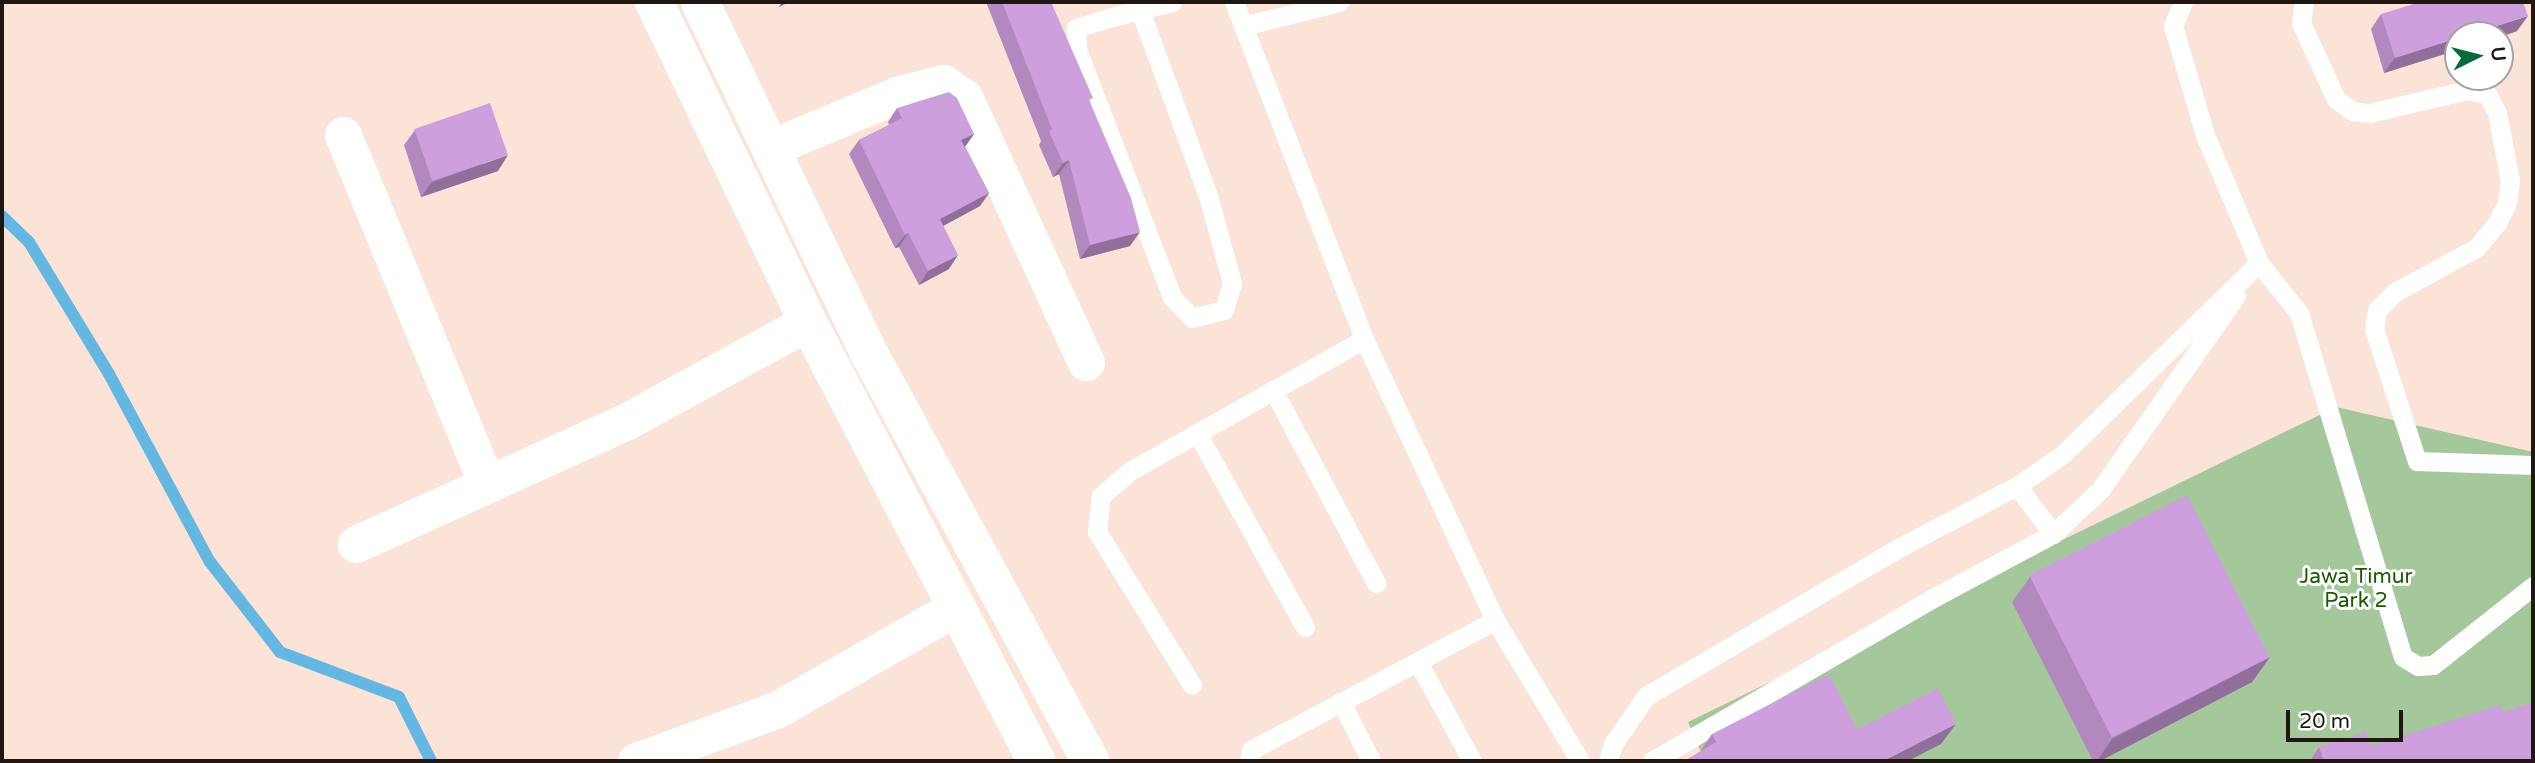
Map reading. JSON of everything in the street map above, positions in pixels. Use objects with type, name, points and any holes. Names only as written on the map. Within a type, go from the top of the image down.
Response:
[{"type":"street","points":[[654,2],[808,322],[1037,761]]},
{"type":"street","points":[[699,2],[870,355],[1090,761]]},
{"type":"street","points":[[770,148],[897,95],[943,83],[964,97],[1086,362]]},
{"type":"street","points":[[343,135],[487,484]]},
{"type":"street","points":[[356,544],[627,421],[808,322]]},
{"type":"street","points":[[636,761],[778,709],[957,607]]},
{"type":"lane","points":[[1140,10],[1209,199],[1233,283],[1224,310],[1192,318],[1172,298],[1077,50],[1076,28],[1140,10],[1172,2]]},
{"type":"lane","points":[[1234,2],[1364,339],[1495,620],[1580,761]]},
{"type":"lane","points":[[1243,26],[1339,2]]},
{"type":"lane","points":[[2183,2],[2173,26],[2205,135],[2259,263],[2290,297],[2299,313],[2403,657],[2418,666],[2433,665],[2533,586]]},
{"type":"lane","points":[[2304,2],[2301,23],[2336,99],[2352,111],[2369,113],[2467,89],[2487,94],[2497,113],[2510,181],[2507,203],[2497,223],[2476,248],[2395,292],[2377,310],[2374,329],[2411,454],[2417,461],[2533,465]]},
{"type":"lane","points":[[1608,761],[1613,744],[1646,696],[1902,546],[2017,486],[2063,454],[2259,263]]},
{"type":"lane","points":[[1652,761],[1933,598],[2053,534],[2100,490],[2259,263]]},
{"type":"lane","points":[[1192,685],[1097,532],[1101,496],[1130,471],[1364,339]]},
{"type":"lane","points":[[1273,390],[1376,583]]},
{"type":"lane","points":[[1197,433],[1305,627]]},
{"type":"lane","points":[[2017,486],[2053,534]]},
{"type":"lane","points":[[1249,761],[1251,750],[1495,620]]},
{"type":"lane","points":[[1418,662],[1472,761]]},
{"type":"lane","points":[[1341,702],[1371,761]]},
{"type":"green space","name":"Jawa Timur Park 2","points":[[2336,407],[2533,452],[2533,761],[1687,761],[1701,752],[1688,722]]},
{"type":"building","points":[[1002,2],[1051,2],[1093,98],[1089,100],[1131,198],[1140,232],[1090,245],[1069,160],[1063,163],[1049,131],[1052,129]]},
{"type":"building","points":[[2420,2],[2523,2],[2528,16],[2512,21],[2444,21],[2444,42],[2395,58],[2381,14]]},
{"type":"building","points":[[949,92],[957,98],[974,134],[961,140],[989,193],[940,219],[958,255],[928,271],[908,233],[905,235],[859,140],[902,118],[897,108]]},
{"type":"building","points":[[490,103],[508,155],[432,181],[414,129]]},
{"type":"building","points":[[2187,495],[2270,657],[2112,738],[2029,575]]},
{"type":"building","points":[[1829,674],[1857,729],[1938,688],[1956,724],[1883,761],[1684,761],[1716,742],[1712,734]]},
{"type":"building","points":[[2533,702],[2533,761],[2324,761],[2319,747],[2366,732],[2371,746],[2500,705],[2503,712]]},
{"type":"waterway","points":[[2,216],[29,242],[109,374],[210,562],[280,652],[399,697],[431,761]]}]
